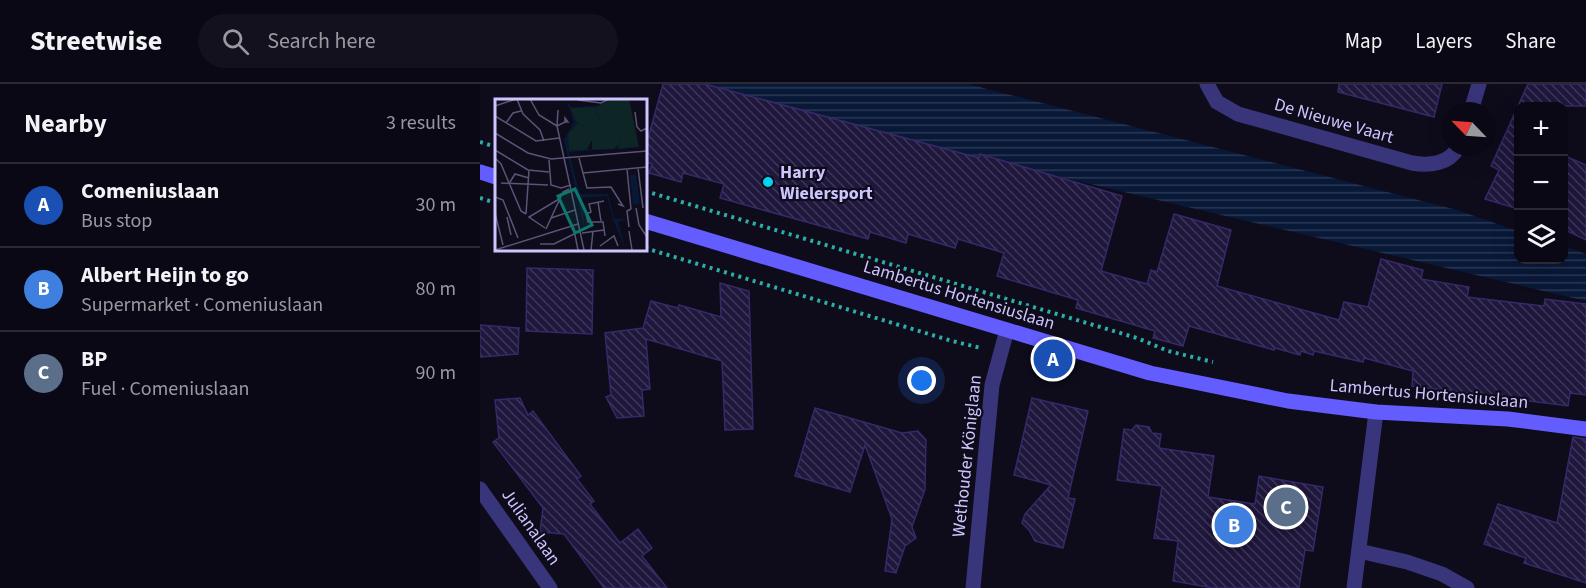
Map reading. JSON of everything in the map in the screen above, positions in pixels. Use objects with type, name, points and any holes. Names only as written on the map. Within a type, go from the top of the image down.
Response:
[{"type":"street","name":"De Nieuwe Vaart","points":[[1208,84],[1217,102],[1238,114],[1412,163],[1425,165],[1442,162],[1450,156]]},
{"type":"street","points":[[1474,102],[1479,84]]},
{"type":"street","points":[[480,172],[495,177]]},
{"type":"street","name":"Lambertus Hortensiuslaan","points":[[646,221],[1161,375],[1288,401],[1376,412],[1508,419],[1586,429]]},
{"type":"street","name":"Wethouder Königlaan","points":[[973,588],[992,386],[1007,330]]},
{"type":"street","points":[[1354,588],[1376,412]]},
{"type":"street","name":"Julianalaan","points":[[480,489],[550,588]]},
{"type":"street","points":[[1359,551],[1407,562],[1442,574],[1467,588]]},
{"type":"path","points":[[480,142],[495,147]]},
{"type":"path","points":[[646,191],[1126,335],[1168,351],[1216,363]]},
{"type":"path","points":[[480,198],[495,203]]},
{"type":"water","points":[[703,84],[968,84],[1457,210],[1514,230],[1514,264],[1568,264],[1568,247],[1586,254],[1586,301],[789,113]]},
{"type":"building","points":[[663,84],[705,84],[979,158],[980,154],[1122,196],[1101,271],[1147,284],[1151,270],[1157,272],[1174,214],[1231,230],[1217,286],[1339,320],[1344,302],[1368,307],[1381,259],[1423,270],[1421,279],[1469,287],[1467,297],[1544,306],[1545,299],[1586,304],[1586,395],[1570,393],[1568,406],[1412,386],[1413,371],[1364,358],[1363,362],[1314,351],[1313,355],[1301,351],[1300,355],[1275,348],[1274,350],[1189,326],[1183,346],[1153,338],[1155,331],[1076,308],[1078,300],[997,276],[1004,253],[958,239],[955,248],[908,234],[906,243],[870,232],[868,239],[720,198],[724,184],[683,173],[681,182],[649,173],[652,164],[646,162],[646,145]]},
{"type":"building","points":[[1339,84],[1442,84],[1434,117],[1338,92]]},
{"type":"building","points":[[1528,84],[1586,84],[1586,106],[1568,106],[1568,102],[1520,102]]},
{"type":"building","points":[[1514,115],[1514,208],[1485,199],[1499,170],[1491,166]]},
{"type":"building","points":[[1568,157],[1586,165],[1586,240],[1568,231]]},
{"type":"building","points":[[527,268],[593,270],[592,334],[526,331]]},
{"type":"building","points":[[720,283],[749,291],[753,429],[725,430],[722,361],[646,339],[650,389],[642,390],[644,416],[617,418],[606,397],[611,395],[605,333],[643,328],[651,301],[678,308],[679,305],[721,317]]},
{"type":"building","points":[[480,325],[519,328],[518,354],[480,357]]},
{"type":"building","points":[[520,398],[528,415],[533,411],[581,476],[577,479],[594,501],[590,504],[620,543],[638,529],[652,548],[642,556],[667,588],[604,588],[564,534],[540,532],[543,508],[493,442],[499,438],[495,400]]},
{"type":"building","points":[[1032,398],[1088,411],[1068,498],[1075,499],[1063,548],[1035,541],[1022,523],[1025,514],[1051,485],[1014,475]]},
{"type":"building","points":[[815,408],[902,433],[918,431],[926,440],[925,489],[912,527],[916,538],[905,546],[896,573],[885,571],[892,519],[865,445],[850,492],[795,476]]},
{"type":"building","points":[[1136,425],[1149,427],[1152,433],[1161,434],[1159,448],[1214,456],[1208,497],[1255,504],[1259,476],[1323,487],[1313,551],[1305,550],[1299,588],[1213,588],[1173,581],[1178,541],[1154,538],[1162,486],[1117,480],[1124,429],[1132,430]]},
{"type":"building","points":[[1573,437],[1586,439],[1586,583],[1524,563],[1526,558],[1484,544],[1498,504],[1557,523]]},
{"type":"place","name":"Harry Wielersport","points":[[768,182]]},
{"type":"place","name":"Comeniuslaan","points":[[1053,359]]},
{"type":"place","name":"BP","points":[[1286,507]]},
{"type":"place","name":"Albert Heijn to go","points":[[1234,525]]}]
